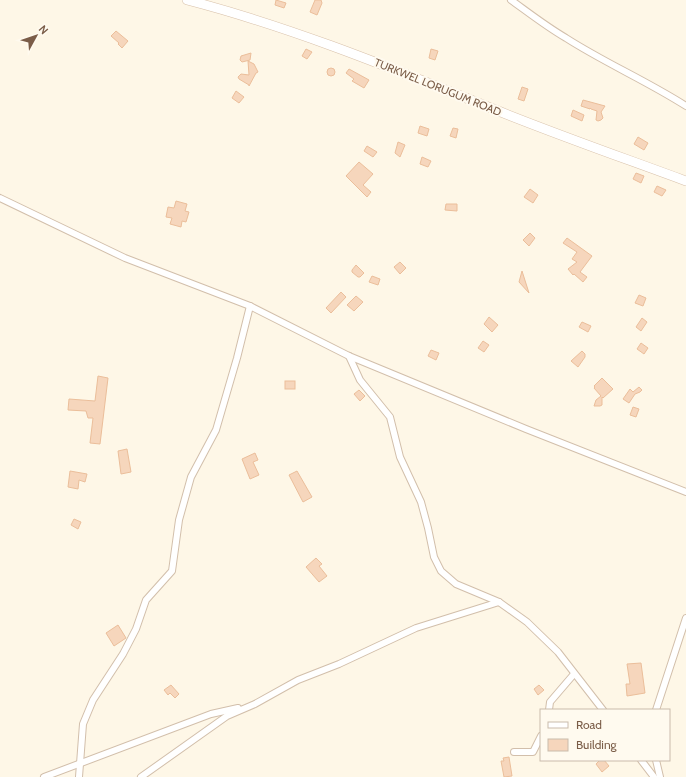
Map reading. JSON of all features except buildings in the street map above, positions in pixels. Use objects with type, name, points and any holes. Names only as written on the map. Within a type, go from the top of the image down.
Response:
[{"type":"main road","name":"TURKWEL LORUGUM ROAD","points":[[187,0],[226,10],[311,37],[532,124],[686,181]]},
{"type":"street","points":[[511,0],[566,38],[686,106]]},
{"type":"street","points":[[0,198],[125,258],[250,306],[349,356],[686,492]]},
{"type":"street","points":[[79,777],[83,724],[93,700],[123,654],[136,629],[146,600],[172,571],[179,520],[191,477],[216,430],[237,358],[250,306]]},
{"type":"street","points":[[349,356],[360,380],[390,417],[400,457],[421,502],[434,557],[441,571],[456,584],[499,602],[527,622],[558,652],[602,709]]},
{"type":"street","points":[[141,777],[227,716],[255,704],[298,680],[339,664],[416,628],[499,602]]},
{"type":"street","points":[[656,709],[686,618]]},
{"type":"street","points":[[549,709],[550,702],[574,674]]},
{"type":"street","points":[[44,777],[211,714],[255,704]]},
{"type":"street","points":[[514,752],[533,752],[540,738]]},
{"type":"street","points":[[642,761],[654,777]]},
{"type":"street","points":[[656,761],[660,777]]}]
